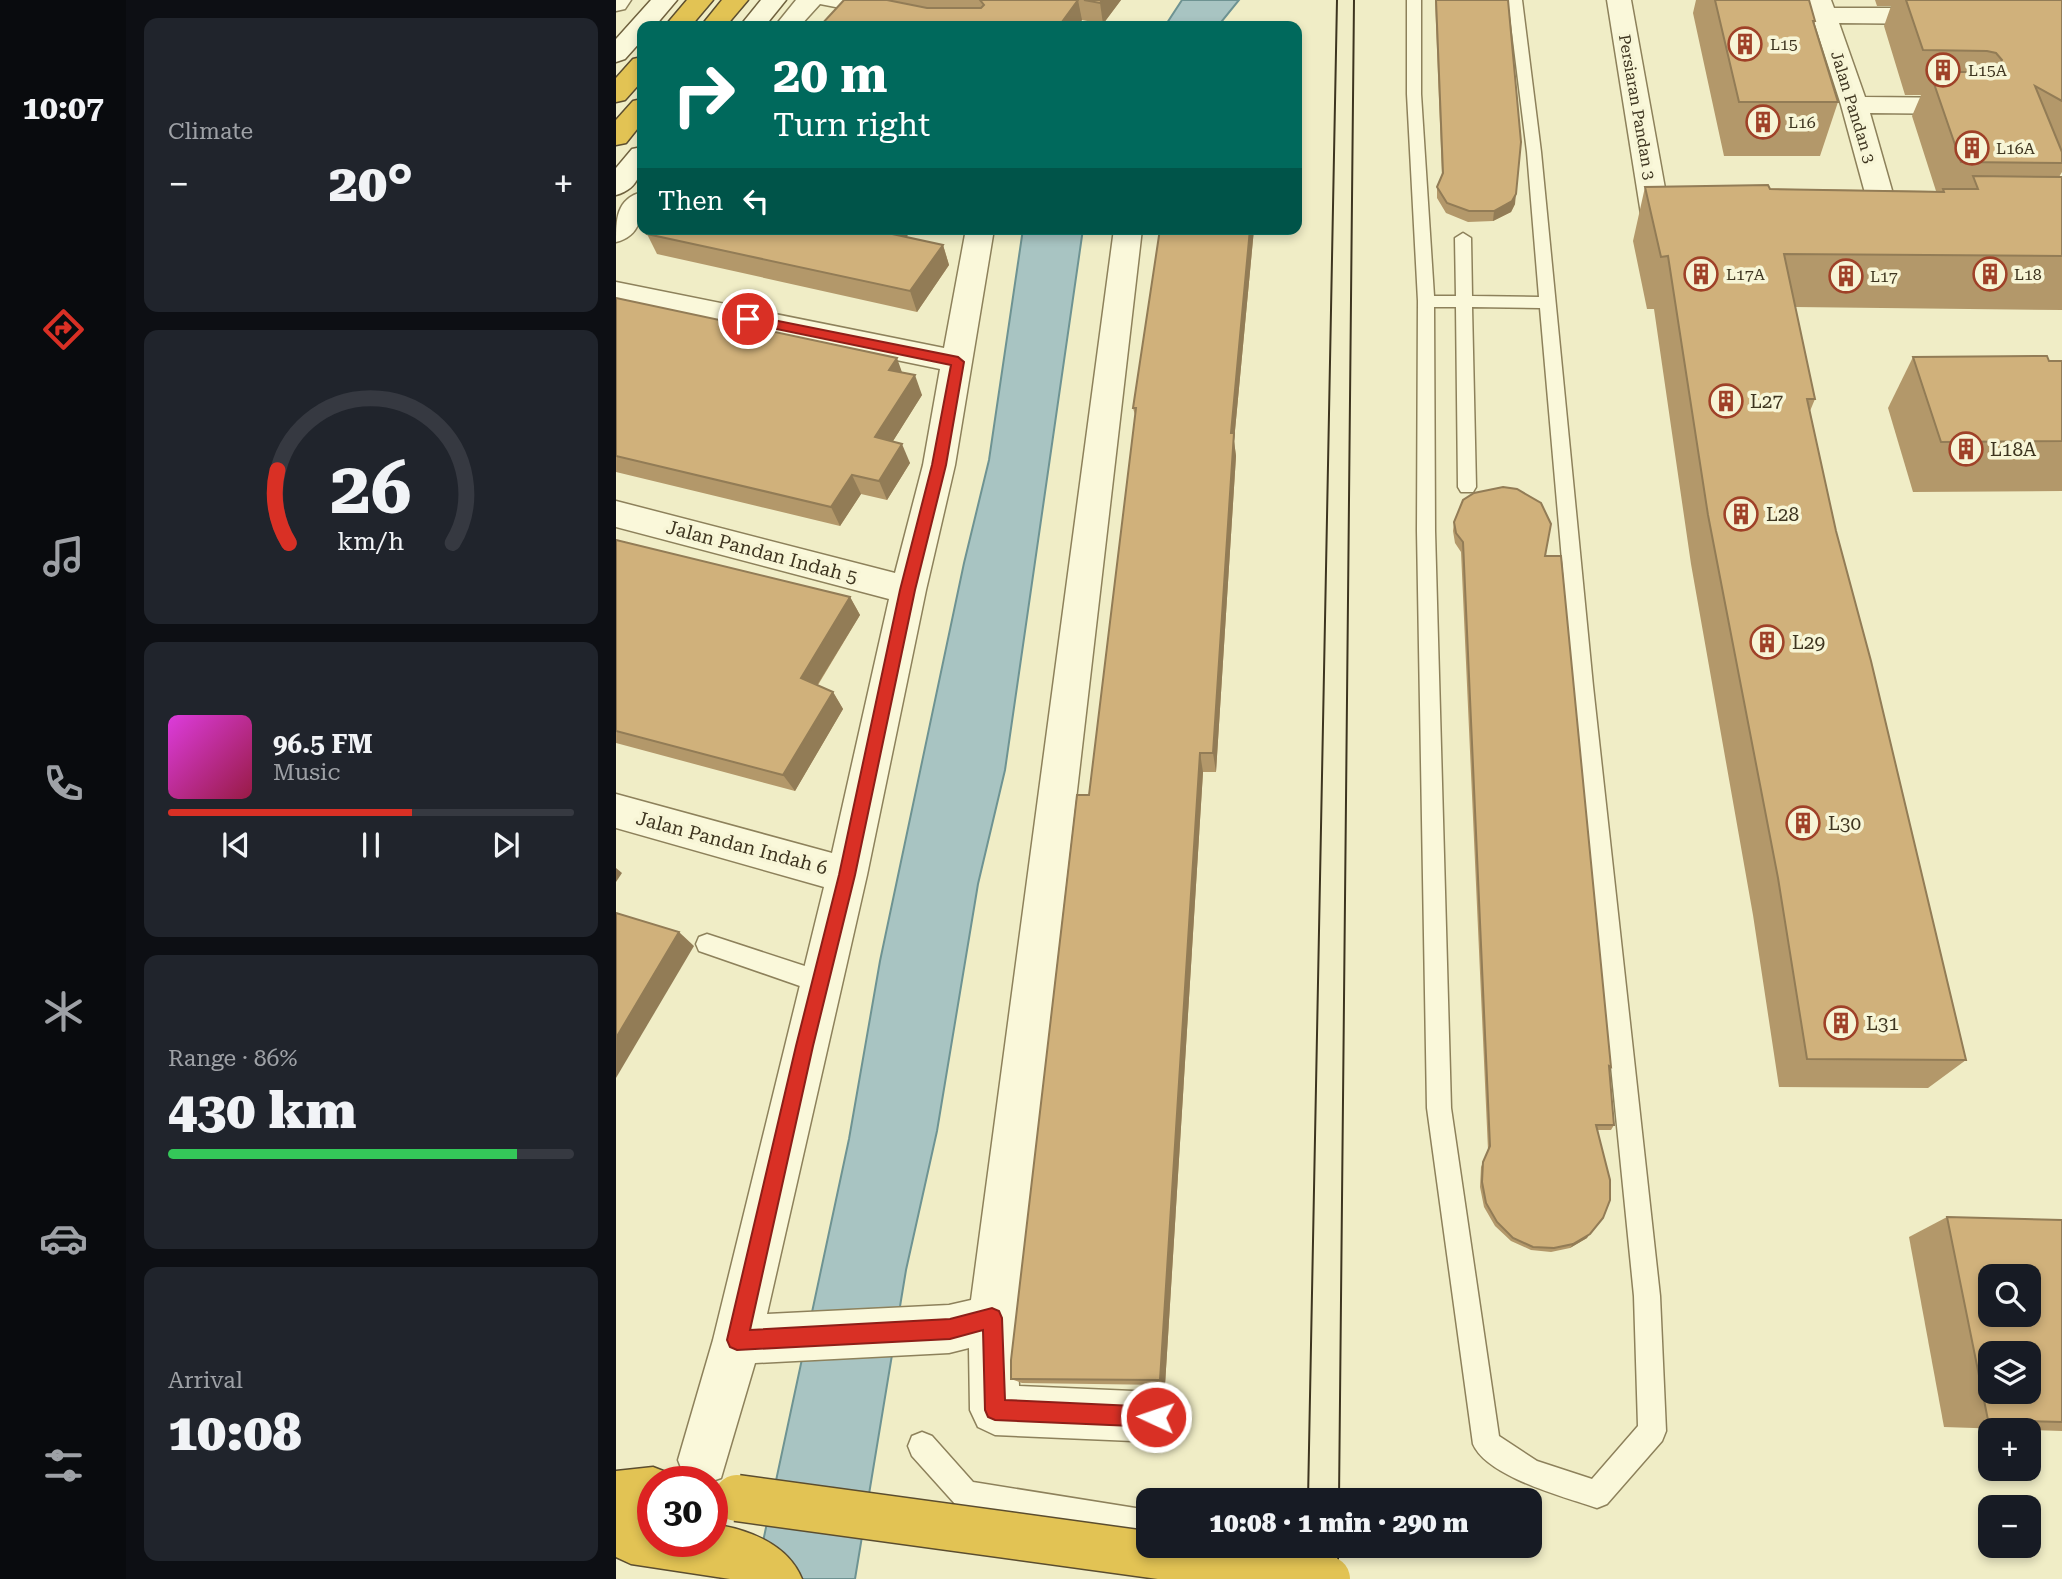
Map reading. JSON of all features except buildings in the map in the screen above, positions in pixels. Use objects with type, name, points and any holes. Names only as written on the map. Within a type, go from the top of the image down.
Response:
[{"type":"highway","points":[[682,21],[701,0]]},
{"type":"highway","points":[[717,21],[736,0]]},
{"type":"highway","points":[[616,94],[637,71]]},
{"type":"highway","points":[[616,137],[637,113]]},
{"type":"highway","points":[[728,1487],[1327,1579]]},
{"type":"highway","points":[[635,1529],[737,1553],[776,1579]]},
{"type":"street","points":[[646,21],[665,0]]},
{"type":"street","points":[[792,21],[810,0]]},
{"type":"street","points":[[830,0],[946,21]]},
{"type":"street","name":"Persiaran Pandan 3","points":[[1619,0],[1654,214],[1709,214]]},
{"type":"street","points":[[1821,7],[1966,16]]},
{"type":"street","name":"Jalan Pandan 3","points":[[1821,7],[1854,105],[1885,215]]},
{"type":"street","points":[[762,14],[784,21]]},
{"type":"street","points":[[616,54],[637,31]]},
{"type":"street","points":[[1854,105],[1968,106]]},
{"type":"street","points":[[616,186],[637,161]]},
{"type":"street","points":[[616,233],[637,207]]},
{"type":"street","points":[[722,1466],[758,1339],[820,982],[847,875],[908,590],[939,465],[979,235]]},
{"type":"street","points":[[1127,235],[971,1324],[995,1410],[1156,1417]]},
{"type":"street","points":[[616,292],[958,362]]},
{"type":"street","name":"Jalan Pandan Indah 5","points":[[616,514],[908,590]]},
{"type":"street","name":"Jalan Pandan Indah 6","points":[[616,811],[847,875]]},
{"type":"street","points":[[758,1339],[971,1324]]},
{"type":"lane","points":[[1414,0],[1414,94],[1426,301],[1426,531],[1439,1108],[1487,1444],[1530,1472],[1597,1494],[1651,1432],[1647,1296],[1583,686],[1534,152],[1516,0]]},
{"type":"lane","points":[[1463,238],[1467,488]]},
{"type":"lane","points":[[1426,301],[1547,303]]},
{"type":"lane","points":[[707,944],[820,982]]},
{"type":"lane","points":[[922,1446],[966,1495],[1136,1522]]},
{"type":"lane","points":[[1149,1579],[1151,1558]]},
{"type":"water","points":[[1182,0],[1239,0],[1222,21],[1168,21]]},
{"type":"water","points":[[1022,235],[1082,235],[1005,770],[978,884],[937,1131],[906,1270],[855,1579],[755,1579],[849,1139],[880,961],[964,563],[989,460]]},
{"type":"tram line","points":[[1308,1488],[1337,0]]},
{"type":"tram line","points":[[1339,1488],[1354,0]]},
{"type":"tram line","points":[[1306,1579],[1307,1558]]},
{"type":"tram line","points":[[1338,1558],[1338,1579]]},
{"type":"place","name":"L15","points":[[1745,44]]},
{"type":"place","name":"L15A","points":[[1943,70]]},
{"type":"place","name":"L16","points":[[1763,122]]},
{"type":"place","name":"L16A","points":[[1972,148]]},
{"type":"place","name":"L17A","points":[[1701,274]]},
{"type":"place","name":"L18","points":[[1990,274]]},
{"type":"place","name":"L17","points":[[1846,276]]},
{"type":"place","name":"L27","points":[[1726,401]]},
{"type":"place","name":"L18A","points":[[1966,449]]},
{"type":"place","name":"L28","points":[[1741,514]]},
{"type":"place","name":"L29","points":[[1767,642]]},
{"type":"place","name":"L30","points":[[1803,823]]},
{"type":"place","name":"L31","points":[[1841,1023]]},
{"type":"route","points":[[748,319],[958,362],[939,465],[908,590],[847,875],[804,1046],[737,1340],[950,1329],[992,1318],[995,1410],[1156,1417]]}]
